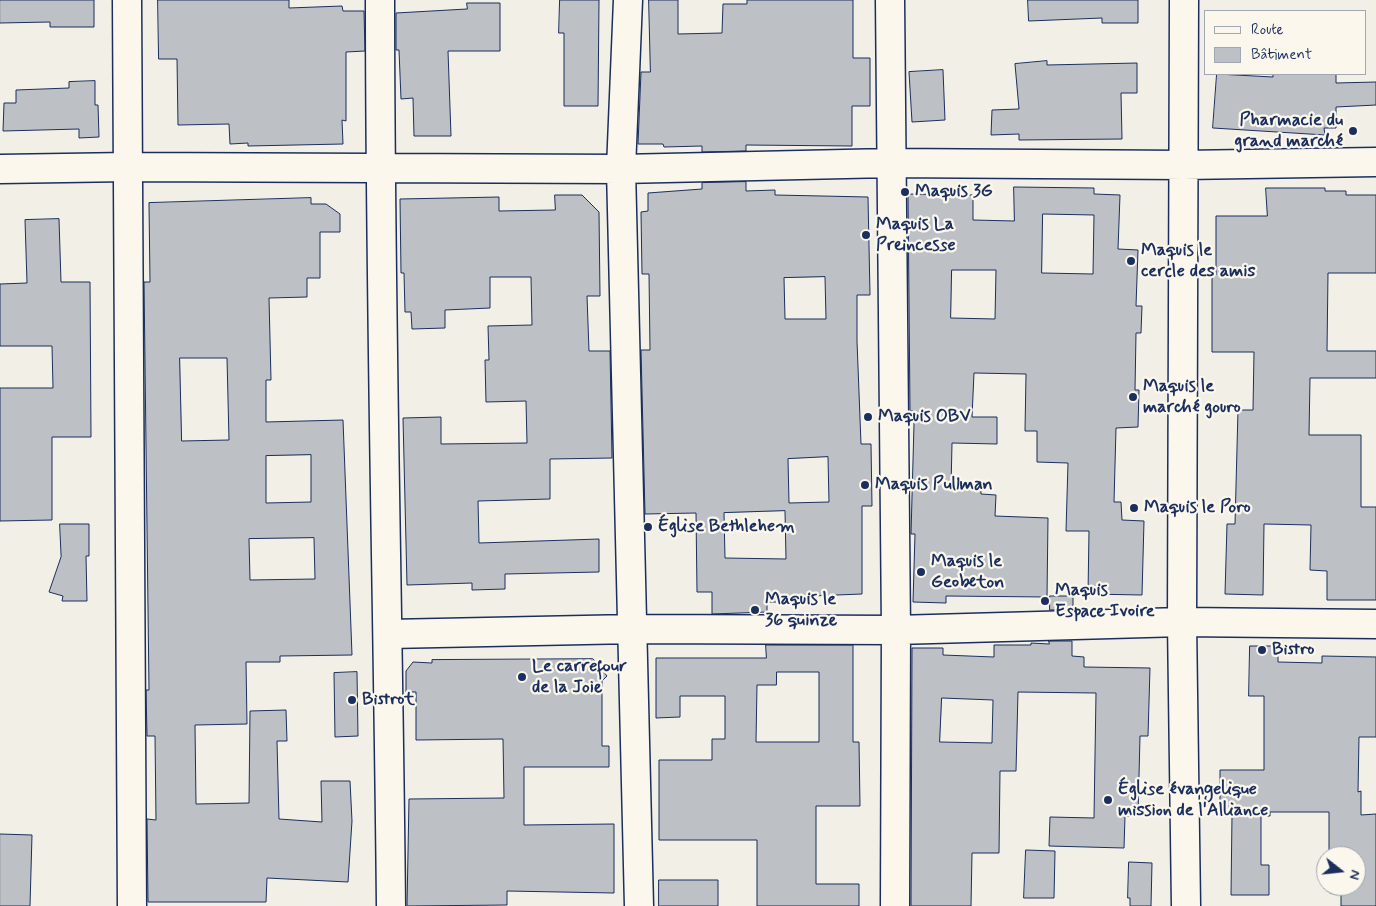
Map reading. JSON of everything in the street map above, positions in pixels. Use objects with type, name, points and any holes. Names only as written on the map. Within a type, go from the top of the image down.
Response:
[{"type":"street","points":[[127,0],[132,906]]},
{"type":"street","points":[[380,0],[380,168],[389,634],[391,906]]},
{"type":"street","points":[[628,0],[621,169],[639,906]]},
{"type":"street","points":[[890,0],[890,163],[896,630],[895,906]]},
{"type":"street","points":[[1184,0],[1182,622],[1186,906]]},
{"type":"street","points":[[0,169],[128,167],[621,169],[890,163],[1184,165],[1376,162]]},
{"type":"street","points":[[389,634],[633,629],[896,630],[1182,622],[1376,624]]},
{"type":"building","points":[[0,0],[94,0],[94,27],[50,27],[50,22],[0,23]]},
{"type":"building","points":[[158,0],[289,0],[289,8],[342,6],[343,11],[364,11],[365,51],[346,52],[346,121],[342,120],[343,144],[248,146],[248,143],[230,144],[229,124],[178,125],[177,59],[159,59]]},
{"type":"building","points":[[560,0],[599,0],[598,106],[564,106],[564,33],[559,33]]},
{"type":"building","points":[[649,0],[678,0],[678,34],[722,33],[723,4],[747,4],[747,0],[853,0],[853,58],[870,58],[870,106],[852,106],[852,146],[746,145],[746,151],[702,152],[702,146],[664,147],[663,144],[638,144],[641,72],[650,72]]},
{"type":"building","points":[[1028,0],[1138,0],[1138,23],[1102,23],[1102,18],[1029,21]]},
{"type":"building","points":[[467,3],[500,3],[500,51],[448,51],[451,136],[414,136],[413,98],[401,99],[399,50],[396,50],[396,13],[467,9]]},
{"type":"building","points":[[1047,61],[1047,65],[1137,63],[1137,93],[1121,93],[1122,139],[1019,140],[1019,134],[991,135],[992,110],[1019,109],[1015,64]]},
{"type":"building","points":[[943,70],[945,120],[912,122],[909,72]]},
{"type":"building","points":[[1217,75],[1273,77],[1273,75],[1336,75],[1336,83],[1376,82],[1376,105],[1336,107],[1336,128],[1324,128],[1325,135],[1213,128]]},
{"type":"building","points":[[95,81],[95,105],[98,105],[99,137],[79,138],[79,129],[3,131],[4,103],[16,103],[16,90],[69,88],[69,82]]},
{"type":"building","points":[[746,182],[746,191],[775,190],[775,195],[868,197],[870,295],[857,295],[861,444],[871,444],[872,506],[862,506],[862,594],[811,596],[811,602],[767,602],[767,612],[712,614],[712,592],[697,592],[696,513],[645,514],[641,350],[650,350],[649,274],[642,274],[641,212],[648,211],[648,193],[702,189],[702,183]],"holes":[[[825,277],[826,319],[785,319],[784,278]],[[828,457],[829,502],[789,503],[788,459]],[[785,511],[786,559],[725,558],[724,513]]]},
{"type":"building","points":[[1014,187],[1094,188],[1094,194],[1120,195],[1118,249],[1138,250],[1136,306],[1142,306],[1141,333],[1136,333],[1135,390],[1139,390],[1138,427],[1116,428],[1114,502],[1121,502],[1122,520],[1144,521],[1142,595],[1088,594],[1089,531],[1066,531],[1068,463],[1037,462],[1037,431],[1025,431],[1026,374],[974,373],[972,417],[997,417],[997,444],[952,443],[951,489],[981,490],[981,494],[996,495],[995,516],[1048,518],[1047,597],[946,596],[946,603],[913,602],[915,534],[911,534],[914,424],[913,411],[910,411],[908,194],[973,195],[973,220],[1014,221]],"holes":[[[1043,214],[1094,215],[1093,274],[1042,273]],[[952,270],[996,270],[995,319],[951,318]]]},
{"type":"building","points":[[1266,188],[1325,188],[1325,191],[1346,191],[1346,195],[1376,195],[1376,273],[1328,273],[1327,351],[1376,351],[1376,378],[1310,378],[1309,435],[1361,435],[1361,507],[1376,507],[1376,600],[1327,600],[1327,571],[1310,570],[1311,525],[1264,524],[1263,595],[1225,594],[1227,524],[1235,524],[1238,410],[1253,410],[1254,352],[1212,352],[1212,275],[1216,275],[1216,216],[1267,216]]},
{"type":"building","points":[[555,195],[582,195],[599,212],[600,296],[587,296],[589,351],[610,351],[612,458],[550,459],[550,499],[478,501],[479,543],[599,539],[599,572],[505,574],[505,589],[472,590],[472,583],[407,585],[403,418],[441,417],[441,444],[527,443],[526,401],[486,402],[485,360],[489,360],[488,326],[532,325],[531,277],[490,277],[490,308],[445,310],[445,328],[412,329],[411,312],[405,312],[404,273],[401,273],[400,199],[499,197],[499,211],[555,210]]},
{"type":"building","points":[[311,198],[311,204],[326,204],[340,214],[340,232],[320,232],[320,278],[307,278],[307,297],[269,298],[271,380],[266,380],[266,422],[343,420],[352,655],[280,656],[280,662],[246,662],[247,724],[195,725],[196,804],[249,803],[250,711],[286,710],[287,741],[277,741],[279,819],[322,822],[321,781],[350,781],[352,821],[348,882],[267,878],[266,902],[148,902],[147,819],[156,820],[155,736],[147,736],[146,690],[149,690],[144,282],[150,282],[149,203]],"holes":[[[180,358],[227,358],[229,440],[182,441]],[[311,455],[311,502],[266,503],[266,456]],[[314,538],[315,579],[250,580],[249,539]]]},
{"type":"building","points":[[59,219],[61,282],[90,282],[91,437],[52,437],[52,520],[0,521],[0,388],[53,388],[52,346],[0,346],[0,284],[27,283],[25,220]]},
{"type":"building","points":[[60,524],[89,524],[89,556],[86,556],[87,601],[62,601],[63,596],[49,592],[61,557]]},
{"type":"building","points":[[1050,596],[1073,596],[1073,609],[1050,610]]},
{"type":"building","points":[[1049,641],[1072,641],[1072,656],[1084,657],[1084,667],[1150,668],[1148,736],[1140,736],[1138,816],[1125,816],[1124,848],[1049,846],[1050,817],[1094,818],[1096,693],[1018,692],[1016,771],[1000,771],[999,853],[972,853],[971,906],[911,906],[912,648],[943,648],[943,655],[994,657],[994,645],[1049,644]],"holes":[[[942,698],[993,700],[992,743],[940,742]]]},
{"type":"building","points":[[766,645],[853,645],[853,742],[859,742],[860,806],[816,806],[816,884],[859,884],[859,906],[757,906],[757,840],[659,840],[659,760],[712,760],[712,739],[725,739],[725,696],[680,696],[680,717],[656,718],[656,658],[766,658]],"holes":[[[777,672],[819,672],[819,742],[756,742],[757,685],[776,685]]]},
{"type":"building","points":[[1250,646],[1278,646],[1278,662],[1322,663],[1322,656],[1376,657],[1376,737],[1359,737],[1358,792],[1361,791],[1361,815],[1376,814],[1376,906],[1341,906],[1341,896],[1366,896],[1366,846],[1329,846],[1329,812],[1270,812],[1270,816],[1261,816],[1261,865],[1269,865],[1269,895],[1231,895],[1232,815],[1220,815],[1220,770],[1264,770],[1264,696],[1249,696]]},
{"type":"building","points":[[593,659],[607,676],[602,681],[602,746],[609,746],[609,767],[524,767],[524,825],[614,824],[614,893],[507,891],[507,905],[407,906],[409,799],[504,798],[503,739],[416,740],[416,692],[406,692],[406,671],[413,662],[432,663],[432,660]]},
{"type":"building","points":[[357,672],[358,736],[335,737],[334,673]]},
{"type":"building","points":[[0,834],[32,835],[30,906],[0,906]]},
{"type":"building","points":[[1026,850],[1055,851],[1054,898],[1024,898]]},
{"type":"building","points":[[1129,862],[1152,863],[1151,906],[1130,906],[1130,898],[1128,898]]},
{"type":"building","points":[[659,880],[718,880],[718,906],[659,906]]},
{"type":"place","name":"Pharmacie du grand marché","points":[[1353,131]]},
{"type":"place","name":"Maquis 3G","points":[[905,192]]},
{"type":"place","name":"Maquis La Preincesse","points":[[866,235]]},
{"type":"place","name":"Maquis le cercle des amis","points":[[1131,261]]},
{"type":"place","name":"Maquis le marché gouro","points":[[1133,397]]},
{"type":"place","name":"Maquis OBV","points":[[868,417]]},
{"type":"place","name":"Maquis Pullman","points":[[865,485]]},
{"type":"place","name":"Maquis le Poro","points":[[1134,508]]},
{"type":"place","name":"Église Bethlehem","points":[[648,527]]},
{"type":"place","name":"Maquis le Geobeton","points":[[921,572]]},
{"type":"place","name":"Maquis Espace Ivoire","points":[[1045,601]]},
{"type":"place","name":"Maquis le 36 quinze","points":[[755,610]]},
{"type":"place","name":"Bistro","points":[[1262,650]]},
{"type":"place","name":"Le carrefour de la Joie","points":[[522,677]]},
{"type":"place","name":"Bistrot","points":[[352,700]]},
{"type":"place","name":"Église évangelique mission de l'Alliance","points":[[1108,800]]}]
